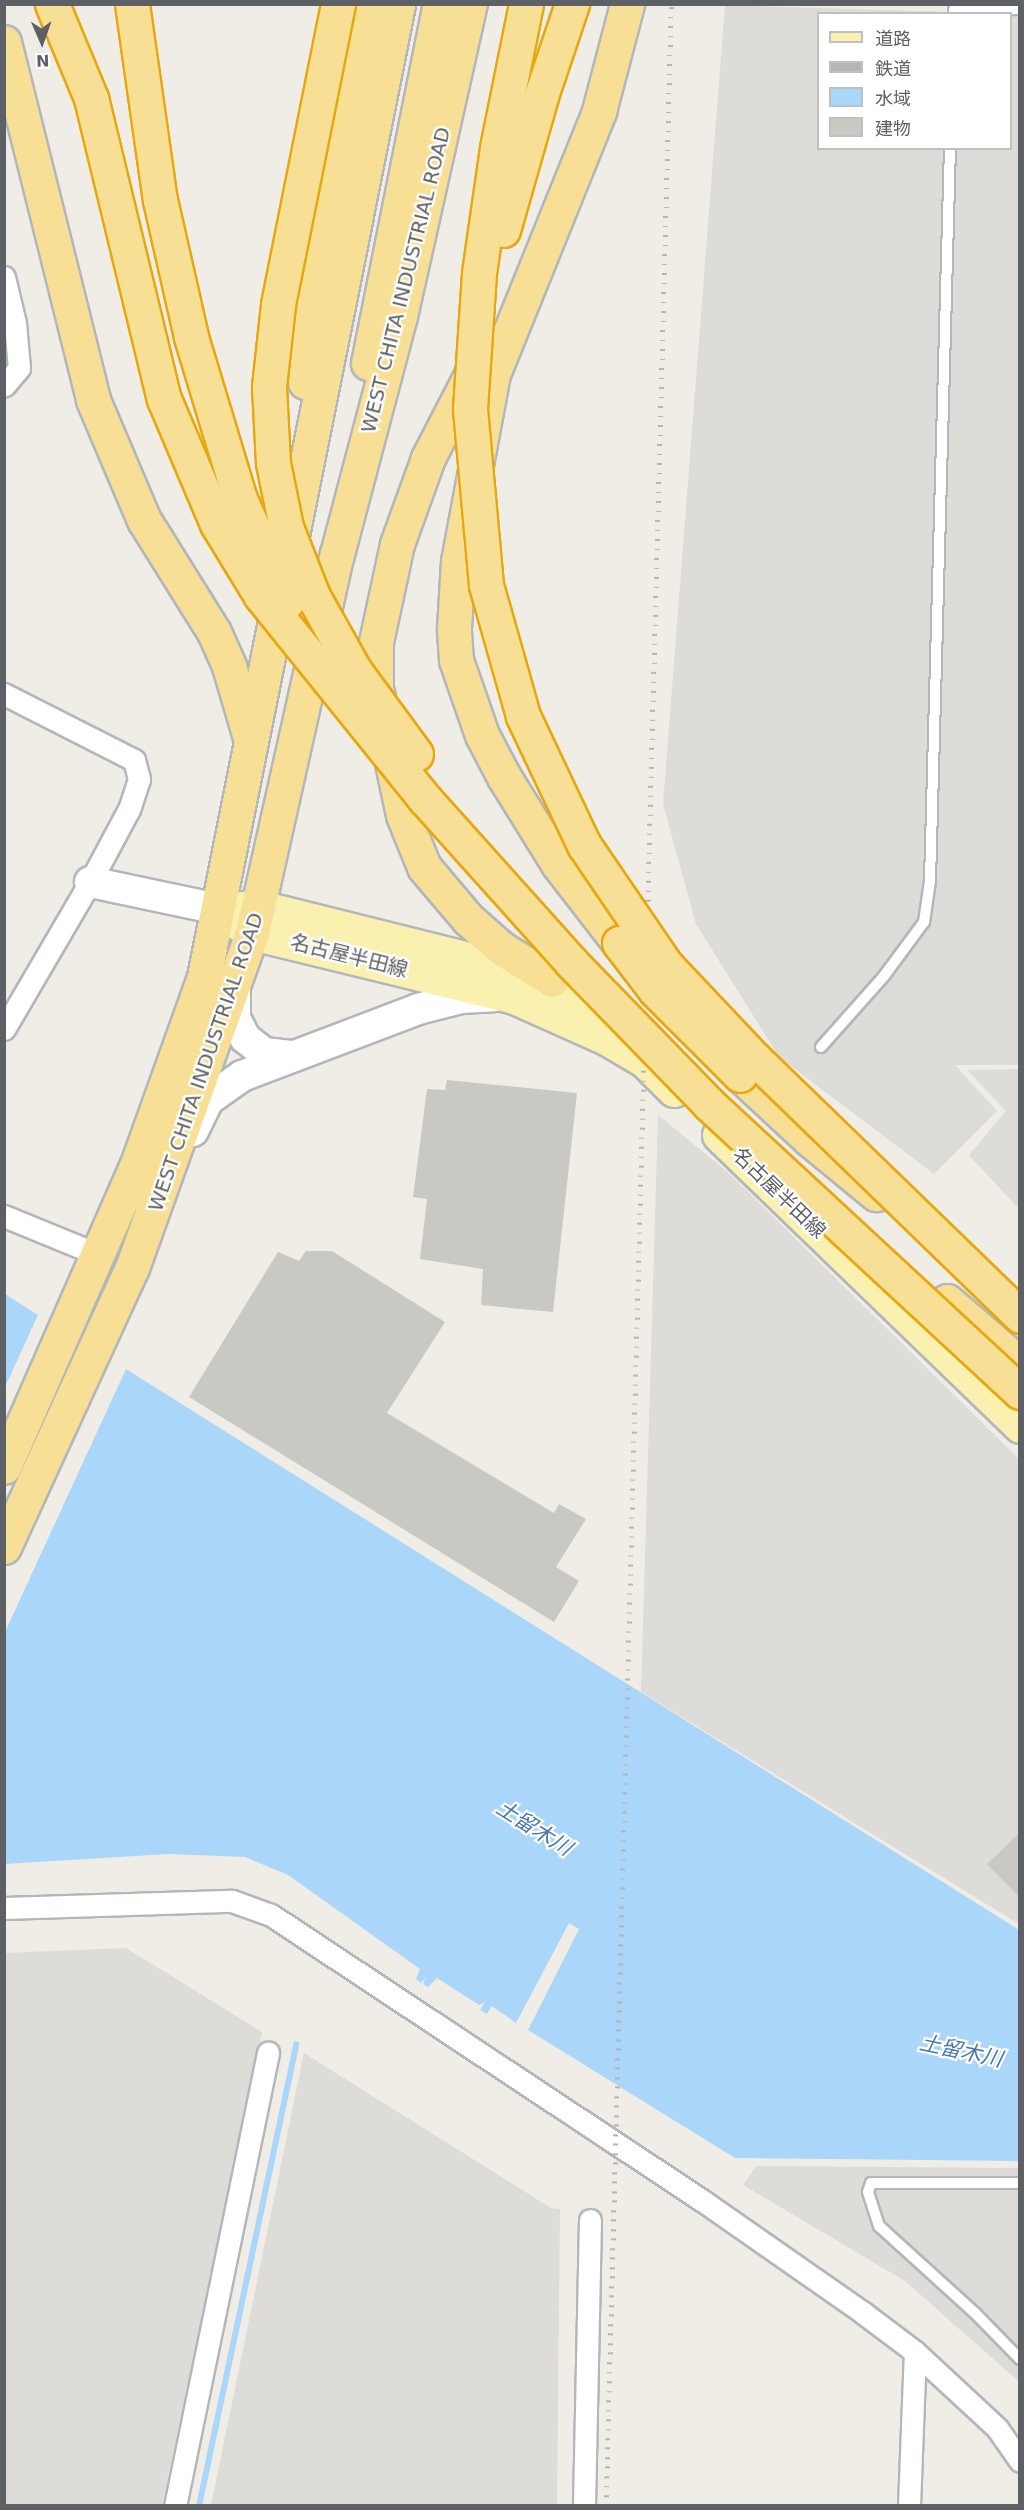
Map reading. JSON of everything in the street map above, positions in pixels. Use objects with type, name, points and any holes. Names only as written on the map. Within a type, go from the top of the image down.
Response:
[{"type":"highway","points":[[52,4],[91,98],[149,345],[180,444],[238,561],[424,798],[640,1034],[718,1112],[1020,1392]]},
{"type":"highway","points":[[132,4],[160,200],[207,399],[257,543],[330,680]]},
{"type":"highway","points":[[338,4],[278,305],[269,387],[269,425],[279,498],[313,596],[355,670],[396,728],[582,947],[748,1116],[1020,1379]]},
{"type":"highway","name":"WEST CHITA INDUSTRIAL ROAD","points":[[288,548],[310,316],[365,4]]},
{"type":"highway","name":"WEST CHITA INDUSTRIAL ROAD","points":[[4,1467],[99,1255],[172,1073],[204,977],[398,4]]},
{"type":"highway","name":"WEST CHITA INDUSTRIAL ROAD","points":[[337,554],[378,301],[440,4]]},
{"type":"highway","name":"WEST CHITA INDUSTRIAL ROAD","points":[[4,1547],[132,1268],[256,920],[337,554],[400,316],[470,4]]},
{"type":"highway","points":[[526,4],[497,148],[479,273],[470,409],[476,496],[486,585],[516,695],[562,805],[609,886],[666,965],[697,999],[1020,1316]]},
{"type":"highway","points":[[476,496],[479,379],[493,275],[525,148],[573,4]]},
{"type":"highway","points":[[627,4],[599,111],[493,374],[455,581],[456,660],[483,735],[504,777],[558,864],[619,944],[693,1031],[808,1139],[972,1271]]},
{"type":"highway","points":[[4,42],[93,400],[144,520],[214,632],[229,666],[251,742]]},
{"type":"highway","points":[[534,269],[455,404],[410,502],[384,592],[376,642],[376,688],[403,815],[424,867],[468,919],[501,948],[552,980]]},
{"type":"highway","points":[[947,1301],[1020,1365]]},
{"type":"main road","name":"名古屋半田線","points":[[218,909],[404,969],[514,997],[606,1038],[645,1061],[1020,1426]]},
{"type":"main road","name":"名古屋半田線","points":[[256,920],[552,980],[643,1021],[826,1203],[1020,1357]]},
{"type":"street","points":[[4,277],[15,323],[19,368],[4,386]]},
{"type":"street","points":[[4,1029],[90,882],[129,808],[139,779],[134,760],[72,726],[9,696]]},
{"type":"street","points":[[90,882],[218,909]]},
{"type":"street","points":[[404,969],[414,996],[404,1015]]},
{"type":"street","points":[[235,984],[235,1018],[245,1038],[264,1053],[294,1056]]},
{"type":"street","points":[[132,1268],[208,1100],[242,1076],[404,1015],[461,998],[514,997]]},
{"type":"street","points":[[4,1216],[99,1255]]},
{"type":"street","points":[[4,1908],[232,1902],[271,1915],[703,2201],[915,2352],[998,2428],[1020,2461]]},
{"type":"street","points":[[175,2505],[268,2052]]},
{"type":"street","points":[[584,2505],[590,2220]]},
{"type":"street","points":[[909,2505],[915,2352]]},
{"type":"lane","points":[[954,12],[954,10],[1020,9]]},
{"type":"lane","points":[[821,1047],[884,976],[924,922],[926,911],[930,881],[950,150]]},
{"type":"lane","points":[[1020,2183],[871,2183],[868,2192],[879,2226],[974,2312],[1020,2359]]},
{"type":"shaded area","points":[[725,5],[954,12],[817,12],[817,150],[1012,150],[1012,14],[1019,14],[1019,1065],[955,1065],[997,1111],[934,1174],[779,1057],[696,924],[663,804]]},
{"type":"shaded area","points":[[1020,1069],[1019,1209],[969,1155],[1006,1111],[967,1070]]},
{"type":"shaded area","points":[[658,1115],[729,1173],[1019,1459],[1019,1924],[641,1692]]},
{"type":"shaded area","points":[[126,1948],[262,2032],[162,2505],[5,2505],[4,1953]]},
{"type":"shaded area","points":[[304,2053],[551,2208],[560,2209],[557,2505],[211,2505]]},
{"type":"shaded area","points":[[756,2166],[1019,2168],[1019,2382],[905,2281],[743,2185]]},
{"type":"water","points":[[5,1294],[38,1315],[5,1387]]},
{"type":"water","name":"土留木川","points":[[126,1369],[1019,1930],[1019,2161],[735,2158],[528,2030],[579,1929],[569,1923],[516,2023],[492,2006],[487,2014],[480,2010],[485,2002],[479,2005],[437,1978],[428,1987],[423,1984],[426,1977],[421,1983],[416,1979],[420,1969],[288,1875],[245,1857],[168,1854],[5,1864],[5,1632]]},
{"type":"building","points":[[447,1080],[577,1093],[553,1312],[481,1305],[483,1269],[420,1259],[427,1199],[413,1197],[427,1089],[445,1090]]},
{"type":"building","points":[[306,1251],[332,1251],[445,1322],[387,1413],[554,1513],[559,1504],[586,1519],[556,1567],[579,1581],[554,1622],[189,1397],[278,1252],[299,1261]]},
{"type":"building","points":[[1020,1832],[1020,1898],[987,1864]]},
{"type":"waterway","points":[[199,2506],[296,2044]]},
{"type":"railway","points":[[606,2506],[671,4]]}]
